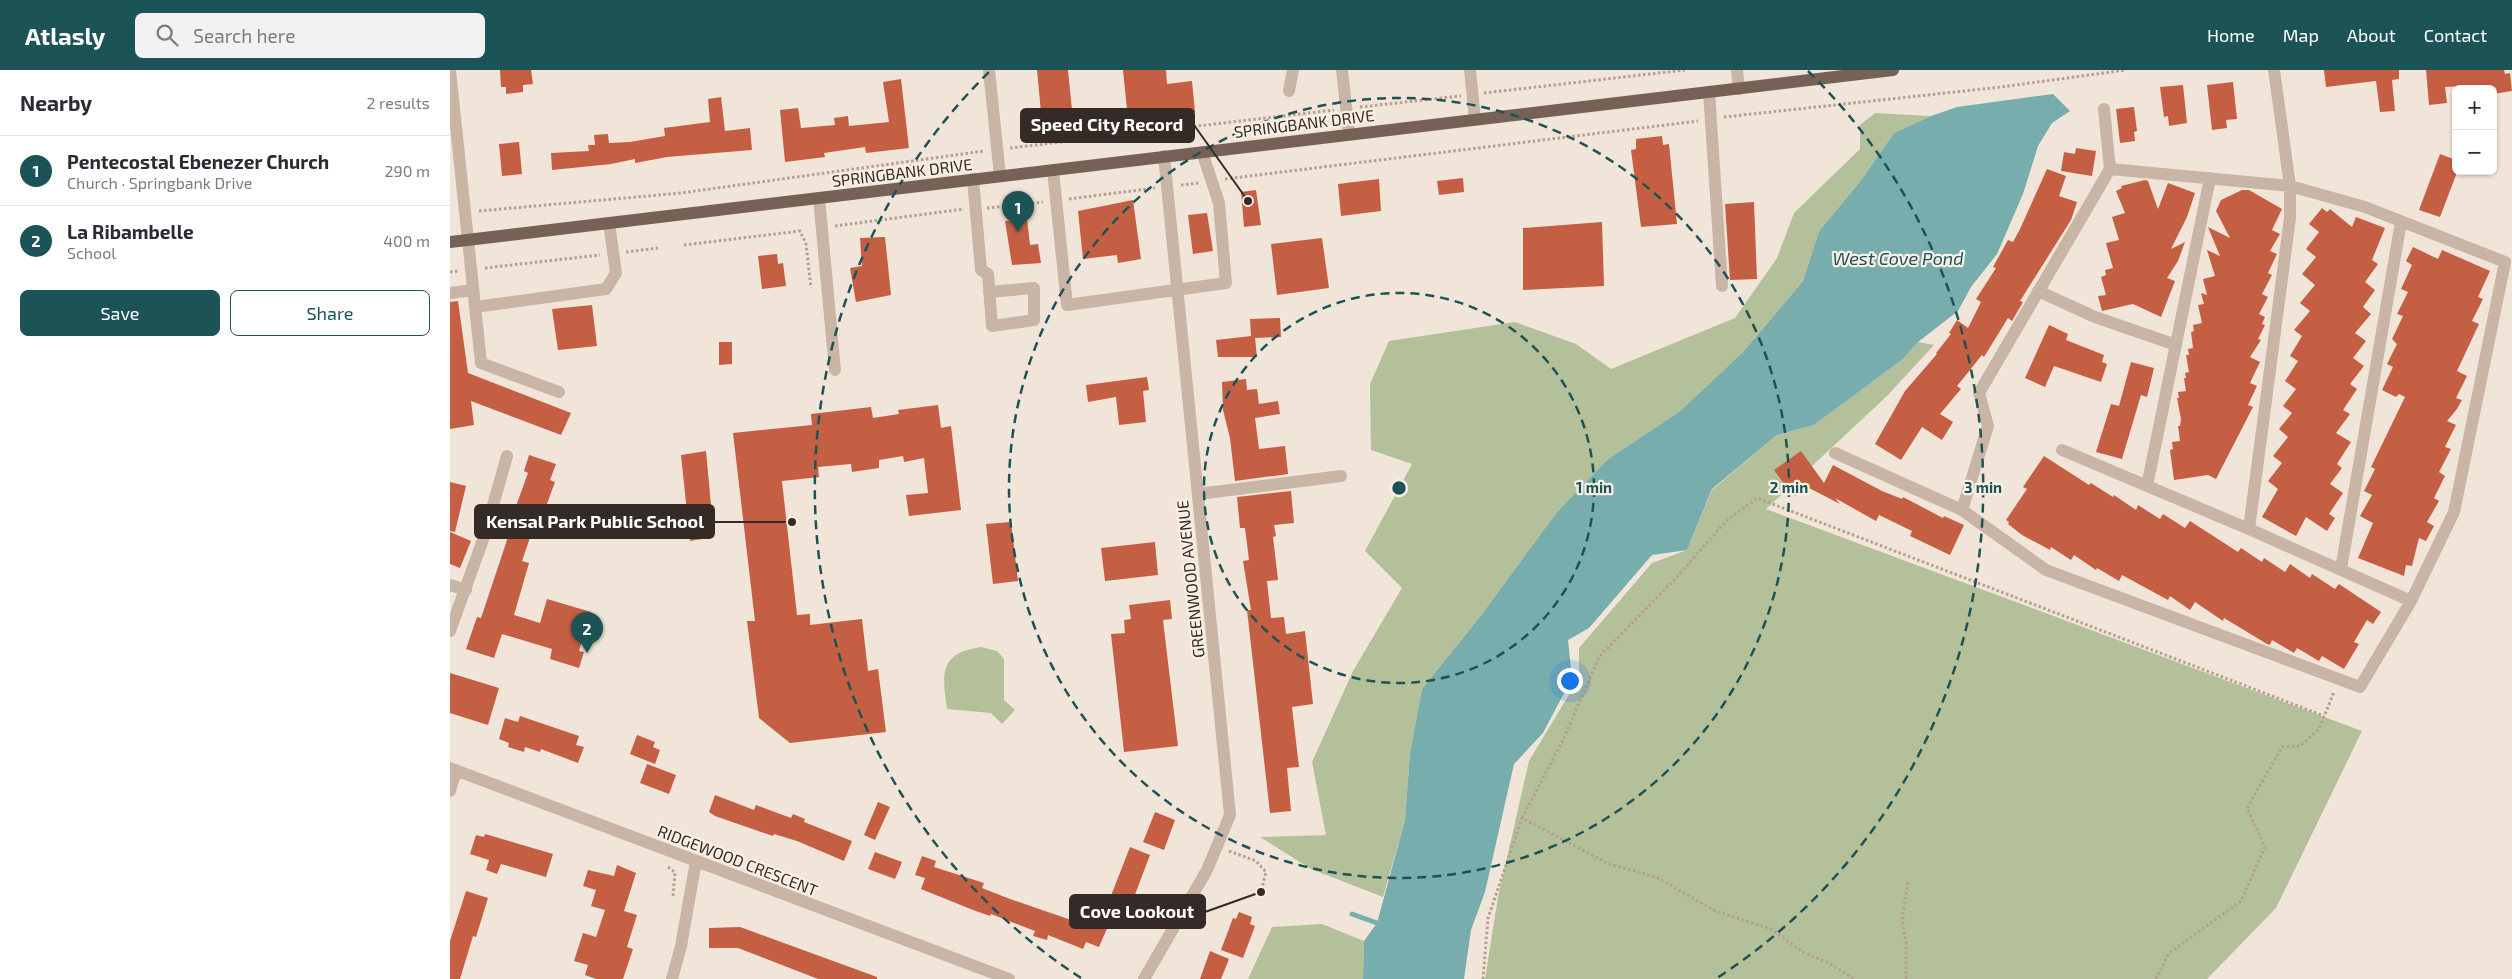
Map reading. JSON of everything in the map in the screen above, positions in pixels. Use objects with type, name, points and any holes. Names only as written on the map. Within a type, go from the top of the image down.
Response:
[{"type":"main road","name":"SPRINGBANK DRIVE","points":[[450,242],[1893,70]]},
{"type":"street","points":[[450,70],[481,363],[559,392]]},
{"type":"street","points":[[989,70],[1000,176]]},
{"type":"street","points":[[1289,91],[1293,70]]},
{"type":"street","points":[[1342,70],[1349,134]]},
{"type":"street","points":[[1470,70],[1476,119]]},
{"type":"street","points":[[1737,70],[1739,89]]},
{"type":"street","points":[[2249,529],[2290,218],[2290,186],[2274,70]]},
{"type":"street","points":[[1709,92],[1722,286]]},
{"type":"street","points":[[1962,510],[1988,426],[1979,393],[2110,169],[2104,109]]},
{"type":"street","points":[[1053,170],[1067,306],[1177,288],[1226,283],[1219,203],[1202,152]]},
{"type":"street","name":"GREENWOOD AVENUE","points":[[1144,979],[1207,870],[1230,815],[1164,156]]},
{"type":"street","points":[[1836,453],[1962,510],[2046,570],[2360,687],[2411,600],[2454,512],[2505,262],[2365,207],[2290,186],[2110,169]]},
{"type":"street","points":[[2147,486],[2210,178]]},
{"type":"street","points":[[973,179],[981,270],[988,274],[989,292]]},
{"type":"street","points":[[819,198],[835,370]]},
{"type":"street","points":[[2341,568],[2402,222]]},
{"type":"street","points":[[475,307],[606,289],[616,273],[609,223]]},
{"type":"street","points":[[450,293],[473,290]]},
{"type":"street","points":[[2038,291],[2095,317],[2176,345]]},
{"type":"street","points":[[2062,450],[2341,568],[2411,600]]},
{"type":"street","points":[[450,631],[466,590],[507,456]]},
{"type":"street","points":[[1198,494],[1341,476]]},
{"type":"street","points":[[450,585],[466,590]]},
{"type":"street","name":"RIDGEWOOD CRESCENT","points":[[450,791],[453,769],[1009,979]]},
{"type":"street","points":[[672,979],[681,946],[696,861]]},
{"type":"path","points":[[835,226],[1711,119],[2001,87],[2126,70]]},
{"type":"path","points":[[466,213],[681,193],[998,149]]},
{"type":"path","points":[[684,245],[800,231],[806,244],[812,291]]},
{"type":"path","points":[[450,272],[658,248]]},
{"type":"path","points":[[1483,979],[1488,918],[1522,818],[1563,740],[1599,657],[1676,578],[1726,521],[1757,498],[2324,716]]},
{"type":"path","points":[[2156,979],[2169,953],[2241,901],[2265,847],[2247,808],[2282,747],[2300,746],[2319,729],[2340,680]]},
{"type":"path","points":[[1522,818],[1609,864],[1656,877],[1715,911],[1770,929],[1803,952],[1832,965],[1854,979]]},
{"type":"path","points":[[1217,846],[1256,861],[1266,872],[1261,892]]},
{"type":"path","points":[[667,865],[675,872],[673,900]]},
{"type":"path","points":[[1906,979],[1906,943],[1902,920],[1908,882]]},
{"type":"green space","points":[[1875,113],[1931,116],[1894,133],[1859,183],[1819,231],[1803,281],[1744,351],[1679,412],[1608,459],[1557,512],[1479,618],[1422,689],[1410,753],[1405,820],[1383,897],[1311,869],[1260,837],[1326,835],[1312,762],[1353,671],[1402,588],[1365,551],[1412,464],[1371,450],[1370,384],[1389,341],[1515,322],[1576,344],[1611,369],[1735,318],[1777,258],[1794,213],[1860,149],[1860,125]]},
{"type":"green space","points":[[1918,342],[1934,345],[1887,396],[1766,509],[2362,731],[2276,908],[2207,979],[1485,979],[1498,897],[1529,761],[1579,678],[1579,648],[1652,563],[1687,550],[1712,490],[1777,435],[1814,425],[1903,359]]},
{"type":"green space","points":[[981,647],[997,651],[1004,659],[1004,700],[1015,710],[1002,724],[991,713],[947,709],[944,685],[946,667],[957,654]]},
{"type":"green space","points":[[1322,924],[1364,941],[1363,979],[1248,979],[1272,927]]},
{"type":"water","name":"West Cove Pond","points":[[2053,94],[2070,111],[2052,123],[2038,146],[2023,194],[1997,254],[1971,287],[1958,311],[1918,342],[1903,359],[1814,425],[1777,435],[1712,489],[1687,550],[1652,555],[1589,628],[1568,640],[1572,678],[1543,733],[1514,764],[1485,892],[1471,930],[1464,979],[1363,979],[1364,941],[1377,923],[1405,820],[1410,753],[1422,689],[1479,618],[1557,512],[1608,459],[1679,412],[1744,351],[1803,281],[1819,231],[1859,183],[1894,133],[1931,116],[1957,107]]},
{"type":"building","points":[[500,70],[531,70],[533,84],[523,85],[523,92],[506,94],[506,87],[501,87]]},
{"type":"building","points":[[1037,70],[1068,70],[1073,120],[1042,123]]},
{"type":"building","points":[[1123,70],[1166,70],[1167,84],[1192,81],[1195,112],[1128,119]]},
{"type":"building","points":[[2324,70],[2399,70],[2399,79],[2392,80],[2395,111],[2380,112],[2376,81],[2326,87]]},
{"type":"building","points":[[2426,70],[2504,70],[2505,74],[2510,73],[2512,91],[2497,93],[2497,85],[2452,85],[2452,87],[2445,87],[2447,103],[2429,105]]},
{"type":"building","points":[[901,79],[909,148],[866,153],[865,147],[824,153],[825,157],[785,162],[780,110],[798,108],[801,128],[835,125],[834,118],[848,116],[849,126],[889,122],[883,82]]},
{"type":"building","points":[[2233,82],[2237,119],[2226,120],[2227,128],[2212,130],[2207,85]]},
{"type":"building","points":[[2183,85],[2187,123],[2169,126],[2168,116],[2164,117],[2160,87]]},
{"type":"building","points":[[721,97],[725,131],[750,128],[752,150],[667,157],[635,163],[635,159],[611,164],[552,170],[551,153],[589,151],[588,145],[595,145],[594,135],[608,134],[609,143],[630,142],[665,136],[664,128],[710,122],[708,99]]},
{"type":"building","points":[[2134,107],[2137,131],[2134,132],[2135,141],[2120,143],[2116,109]]},
{"type":"building","points":[[1662,136],[1663,145],[1669,144],[1677,224],[1641,227],[1631,150],[1636,149],[1636,139]]},
{"type":"building","points":[[519,142],[522,174],[502,176],[499,144]]},
{"type":"building","points":[[2076,148],[2096,151],[2092,176],[2061,171],[2064,152],[2075,154]]},
{"type":"building","points":[[2440,154],[2452,158],[2452,175],[2456,175],[2440,217],[2419,210]]},
{"type":"building","points":[[2047,169],[2066,176],[2059,196],[2077,202],[2071,220],[2020,301],[2023,302],[2012,321],[2008,318],[1984,357],[1982,355],[1957,386],[1961,389],[1940,414],[1953,422],[1942,440],[1922,427],[1901,460],[1875,444],[1905,391],[1937,354],[1951,334],[1949,333],[1957,320],[1968,328],[1981,302],[1976,299],[1996,268],[1993,267],[2008,240],[2013,242]]},
{"type":"building","points":[[1463,178],[1464,192],[1439,195],[1437,181]]},
{"type":"building","points":[[1379,179],[1381,211],[1341,216],[1338,184]]},
{"type":"building","points":[[2145,180],[2148,181],[2158,209],[2168,183],[2195,193],[2187,217],[2171,249],[2185,242],[2178,261],[2167,278],[2175,281],[2161,317],[2133,304],[2102,311],[2098,296],[2106,295],[2101,277],[2106,275],[2105,270],[2113,268],[2106,243],[2119,240],[2112,217],[2125,213],[2116,191],[2122,188],[2121,186]]},
{"type":"building","points":[[1256,190],[1261,225],[1244,227],[1241,192]]},
{"type":"building","points":[[2242,190],[2249,190],[2282,209],[2272,230],[2280,234],[2270,251],[2277,254],[2268,273],[2272,275],[2262,294],[2268,297],[2259,314],[2265,317],[2262,324],[2265,325],[2258,339],[2261,340],[2250,357],[2260,362],[2250,383],[2257,386],[2248,405],[2253,407],[2216,479],[2208,475],[2174,480],[2170,450],[2173,449],[2172,442],[2180,441],[2178,426],[2180,426],[2181,419],[2177,398],[2179,398],[2178,392],[2186,391],[2184,378],[2186,378],[2185,373],[2189,372],[2186,355],[2189,355],[2188,349],[2193,348],[2191,332],[2194,331],[2193,325],[2202,323],[2198,305],[2204,304],[2201,293],[2207,295],[2203,279],[2215,276],[2207,250],[2220,256],[2208,227],[2230,238],[2216,211],[2221,200]]},
{"type":"building","points":[[1133,200],[1141,259],[1118,263],[1117,255],[1083,259],[1078,211]]},
{"type":"building","points":[[1754,202],[1757,279],[1730,280],[1725,204]]},
{"type":"building","points":[[2322,208],[2327,212],[2330,209],[2352,227],[2356,217],[2385,228],[2372,260],[2378,264],[2365,282],[2375,290],[2363,307],[2371,314],[2355,333],[2366,341],[2353,358],[2364,366],[2350,384],[2357,389],[2343,410],[2350,414],[2336,433],[2351,442],[2337,464],[2342,468],[2330,484],[2343,493],[2329,514],[2335,518],[2327,531],[2306,517],[2296,536],[2262,517],[2278,489],[2268,481],[2282,463],[2273,456],[2288,437],[2279,429],[2292,413],[2283,406],[2296,389],[2285,381],[2298,361],[2290,356],[2302,336],[2294,330],[2310,311],[2300,303],[2315,285],[2302,274],[2316,257],[2306,249],[2319,232],[2309,224]]},
{"type":"building","points":[[1207,213],[1213,251],[1193,254],[1188,215]]},
{"type":"building","points":[[1027,219],[1030,245],[1038,244],[1041,263],[1012,265],[1005,221]]},
{"type":"building","points":[[1602,222],[1604,286],[1523,290],[1523,228]]},
{"type":"building","points":[[885,237],[891,295],[856,302],[850,268],[862,266],[860,238]]},
{"type":"building","points":[[1322,238],[1329,288],[1277,295],[1271,244]]},
{"type":"building","points":[[2413,247],[2438,259],[2442,250],[2490,271],[2478,297],[2483,299],[2472,321],[2479,324],[2457,371],[2467,376],[2456,398],[2462,400],[2447,421],[2456,425],[2445,447],[2451,449],[2439,472],[2445,476],[2434,498],[2439,501],[2427,522],[2434,526],[2426,541],[2419,538],[2412,566],[2406,565],[2404,576],[2358,558],[2373,523],[2360,516],[2372,495],[2364,491],[2375,469],[2371,467],[2405,397],[2399,394],[2396,397],[2382,390],[2393,367],[2387,364],[2397,344],[2392,339],[2403,316],[2397,314],[2408,292],[2401,289],[2412,265],[2406,261]]},
{"type":"building","points":[[777,254],[778,264],[783,263],[786,286],[762,289],[758,256]]},
{"type":"building","points":[[458,301],[468,373],[571,413],[561,435],[471,401],[474,425],[450,429],[450,302]]},
{"type":"building","points":[[592,305],[597,346],[558,350],[552,309]]},
{"type":"building","points":[[1280,318],[1281,337],[1255,338],[1257,357],[1218,357],[1216,340],[1251,336],[1250,319]]},
{"type":"building","points":[[2049,325],[2068,334],[2066,340],[2104,355],[2102,362],[2107,364],[2101,382],[2054,366],[2045,387],[2025,378]]},
{"type":"building","points":[[719,342],[732,342],[732,364],[719,365]]},
{"type":"building","points":[[2131,362],[2154,368],[2147,397],[2141,395],[2122,459],[2096,452],[2111,404],[2119,406]]},
{"type":"building","points":[[1147,377],[1149,390],[1143,391],[1146,422],[1119,425],[1116,397],[1088,402],[1086,385]]},
{"type":"building","points":[[1246,379],[1247,390],[1257,389],[1259,404],[1278,401],[1280,414],[1255,418],[1259,449],[1285,446],[1288,474],[1235,481],[1230,438],[1223,410],[1222,382]]},
{"type":"building","points":[[938,405],[941,428],[951,426],[961,510],[909,516],[906,495],[928,493],[924,458],[904,462],[903,456],[879,460],[879,468],[852,472],[851,464],[818,467],[819,477],[782,481],[797,615],[810,614],[810,625],[862,619],[868,671],[878,669],[886,732],[790,743],[759,718],[747,621],[755,621],[733,433],[812,425],[811,414],[871,407],[873,418],[899,414],[898,410]]},
{"type":"building","points":[[706,451],[714,537],[690,541],[681,455]]},
{"type":"building","points":[[1801,451],[1824,483],[1833,465],[1882,491],[1902,499],[1903,497],[1943,518],[1944,516],[1964,525],[1950,555],[1910,536],[1912,531],[1879,515],[1876,521],[1835,498],[1840,504],[1807,487],[1795,496],[1774,470]]},
{"type":"building","points":[[529,455],[556,464],[550,480],[555,482],[537,531],[533,529],[522,561],[529,563],[514,615],[540,623],[547,599],[591,612],[579,651],[584,652],[579,668],[550,659],[552,649],[502,634],[494,658],[466,649],[477,617],[481,618],[508,537],[500,534],[506,518],[511,520],[528,473],[524,471]]},
{"type":"building","points":[[2044,456],[2089,485],[2091,483],[2113,497],[2114,495],[2136,510],[2138,505],[2160,519],[2163,514],[2185,528],[2190,521],[2238,552],[2241,548],[2262,562],[2264,558],[2285,572],[2290,564],[2310,578],[2312,574],[2335,589],[2339,584],[2381,612],[2373,624],[2367,620],[2354,642],[2359,644],[2344,669],[2322,656],[2319,661],[2297,648],[2294,653],[2272,640],[2270,645],[2267,644],[2224,618],[2223,621],[2195,602],[2190,610],[2170,596],[2168,600],[2122,575],[2119,581],[2097,568],[2096,570],[2074,555],[2071,560],[2051,547],[2050,550],[2022,535],[2008,524],[2009,522],[2006,520],[2027,489],[2023,487]]},
{"type":"building","points":[[450,482],[466,486],[455,532],[450,531]]},
{"type":"building","points":[[1291,491],[1294,523],[1274,525],[1276,536],[1273,537],[1278,580],[1267,581],[1271,618],[1284,617],[1286,634],[1305,631],[1313,704],[1292,707],[1299,767],[1287,768],[1291,811],[1270,813],[1247,610],[1251,610],[1243,561],[1249,560],[1245,528],[1240,528],[1237,497]]},
{"type":"building","points":[[1011,522],[1018,581],[993,584],[986,524]]},
{"type":"building","points":[[450,532],[471,541],[460,568],[450,564]]},
{"type":"building","points":[[1155,542],[1158,575],[1105,581],[1101,548]]},
{"type":"building","points":[[1170,600],[1172,619],[1163,620],[1178,746],[1124,752],[1111,634],[1125,633],[1124,620],[1131,619],[1129,605]]},
{"type":"building","points":[[450,673],[499,688],[488,725],[450,713]]},
{"type":"building","points":[[520,716],[579,736],[576,745],[584,747],[578,763],[541,749],[540,752],[525,747],[524,752],[508,747],[509,743],[499,739],[505,718],[518,722]]},
{"type":"building","points":[[637,735],[655,742],[653,747],[660,750],[655,764],[630,754]]},
{"type":"building","points":[[647,764],[676,775],[669,794],[640,783]]},
{"type":"building","points":[[715,795],[754,810],[756,805],[791,818],[793,814],[805,819],[804,822],[852,841],[844,861],[797,841],[774,834],[773,836],[715,816],[709,812]]},
{"type":"building","points":[[878,802],[890,807],[875,840],[864,835]]},
{"type":"building","points":[[1155,812],[1175,820],[1164,850],[1143,842]]},
{"type":"building","points":[[485,834],[553,854],[546,877],[501,864],[497,874],[486,870],[489,860],[470,854],[476,835],[484,837]]},
{"type":"building","points":[[1130,847],[1150,855],[1128,913],[1107,906]]},
{"type":"building","points":[[875,852],[902,862],[895,879],[868,869]]},
{"type":"building","points":[[922,856],[936,861],[934,867],[984,883],[982,888],[1010,899],[1077,922],[1080,917],[1093,922],[1095,918],[1109,924],[1099,947],[1086,942],[1083,949],[1048,935],[1047,940],[1033,936],[1035,931],[991,914],[990,916],[973,910],[921,889],[925,878],[915,875]]},
{"type":"building","points":[[617,865],[636,873],[624,911],[637,915],[627,947],[633,949],[623,979],[596,979],[585,975],[588,965],[574,961],[583,933],[596,937],[605,910],[591,906],[596,890],[583,886],[588,870],[614,876]]},
{"type":"building","points":[[466,891],[488,898],[476,937],[473,936],[460,979],[450,979],[450,941]]},
{"type":"building","points":[[1239,912],[1252,917],[1250,924],[1255,926],[1243,958],[1221,950],[1233,918],[1236,919]]},
{"type":"building","points":[[740,927],[877,977],[877,979],[818,979],[738,948],[709,948],[709,928]]},
{"type":"building","points":[[1210,951],[1229,959],[1221,979],[1200,979]]},
{"type":"waterway","points":[[1352,914],[1377,923]]},
{"type":"place","name":"Speed City Record","points":[[1248,201]]},
{"type":"place","name":"Pentecostal Ebenezer Church","points":[[1018,232]]},
{"type":"place","name":"Kensal Park Public School","points":[[792,522]]},
{"type":"place","name":"La Ribambelle","points":[[587,653]]},
{"type":"place","name":"Cove Lookout","points":[[1261,892]]}]
